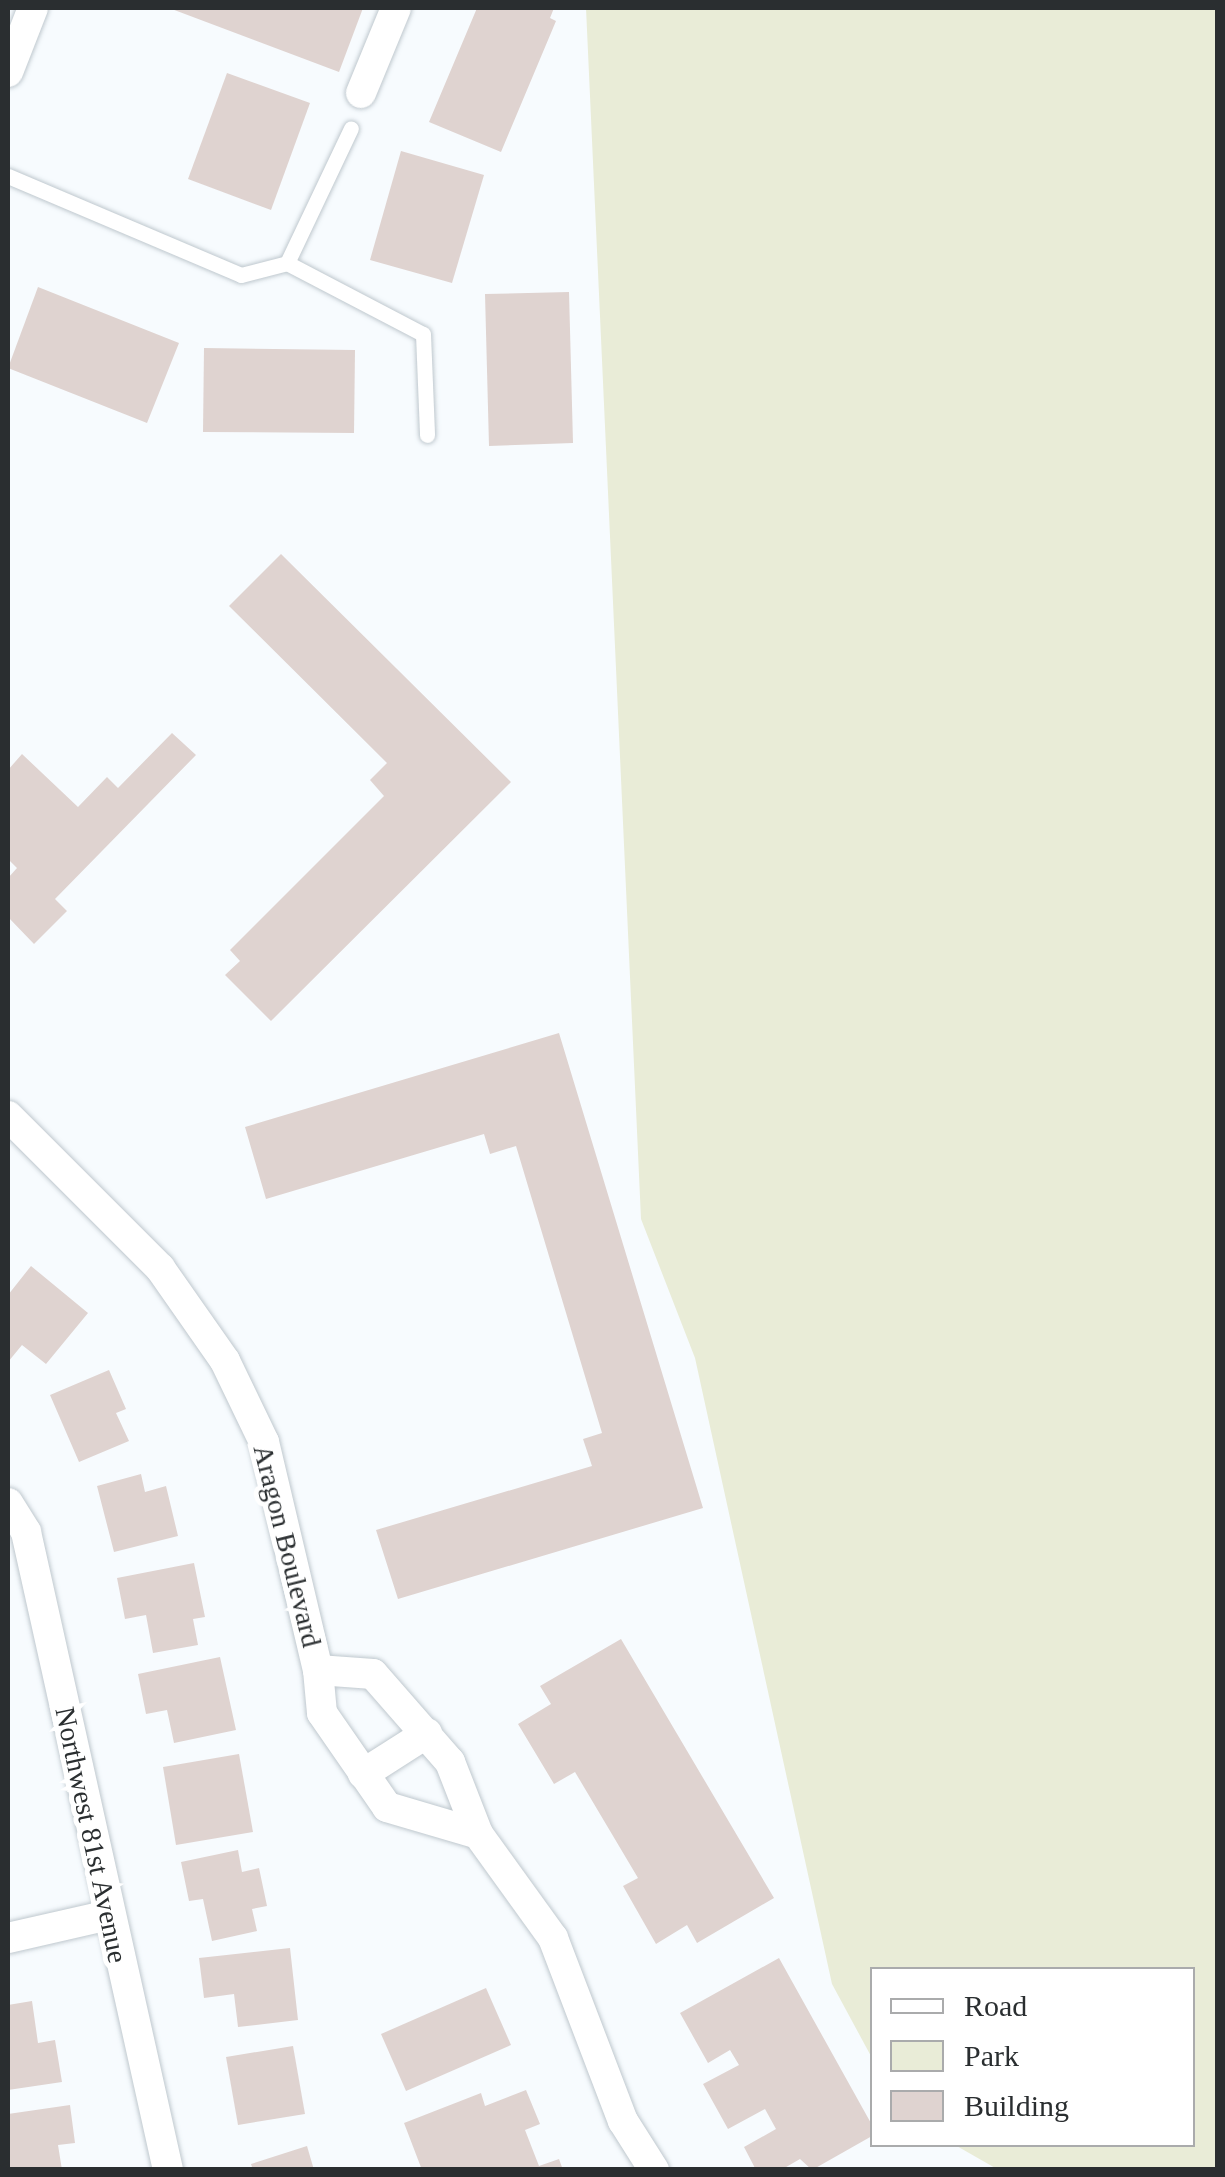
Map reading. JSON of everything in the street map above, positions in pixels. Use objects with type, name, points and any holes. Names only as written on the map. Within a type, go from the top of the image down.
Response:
[{"type":"street","points":[[8,72],[33,8]]},
{"type":"street","points":[[361,93],[396,8]]},
{"type":"street","name":"Aragon Boulevard","points":[[8,1116],[160,1268],[226,1361],[264,1442],[318,1670],[322,1713],[386,1808],[478,1834]]},
{"type":"street","name":"Northwest 81st Avenue","points":[[8,1503],[26,1532],[168,2170]]},
{"type":"street","points":[[318,1670],[373,1674],[450,1762],[478,1834],[554,1938],[622,2122],[654,2170]]},
{"type":"street","points":[[363,1774],[428,1733]]},
{"type":"street","points":[[8,1938],[109,1915]]},
{"type":"lane","points":[[287,263],[352,128]]},
{"type":"lane","points":[[8,176],[241,276],[287,263],[423,334],[428,435]]},
{"type":"green space","points":[[586,8],[1217,8],[1217,2169],[997,2169],[958,2147],[1195,2147],[1195,1967],[870,1967],[870,2054],[832,1984],[695,1358],[641,1219]]},
{"type":"building","points":[[169,8],[363,8],[339,72]]},
{"type":"building","points":[[477,8],[554,8],[550,18],[556,21],[501,152],[429,122]]},
{"type":"building","points":[[227,73],[310,103],[271,210],[188,179]]},
{"type":"building","points":[[401,151],[484,175],[452,283],[370,260]]},
{"type":"building","points":[[38,287],[179,343],[147,423],[8,368]]},
{"type":"building","points":[[569,292],[573,443],[489,446],[485,294]]},
{"type":"building","points":[[204,348],[355,350],[354,433],[203,432]]},
{"type":"building","points":[[281,554],[511,782],[271,1021],[225,975],[240,961],[230,950],[384,796],[370,780],[387,763],[229,606]]},
{"type":"building","points":[[172,733],[196,755],[55,899],[67,911],[34,944],[8,917],[8,878],[17,868],[8,859],[8,770],[22,754],[78,807],[107,777],[118,788]]},
{"type":"building","points":[[559,1033],[703,1508],[398,1599],[376,1530],[592,1466],[583,1439],[602,1433],[516,1146],[490,1154],[484,1134],[266,1199],[245,1127]]},
{"type":"building","points":[[31,1266],[88,1313],[46,1364],[22,1345],[8,1362],[8,1295]]},
{"type":"building","points":[[109,1370],[126,1409],[116,1413],[129,1441],[79,1462],[50,1395]]},
{"type":"building","points":[[141,1474],[145,1492],[166,1486],[178,1536],[114,1552],[97,1486]]},
{"type":"building","points":[[194,1563],[205,1617],[193,1619],[198,1645],[153,1653],[146,1615],[125,1619],[117,1578]]},
{"type":"building","points":[[621,1639],[774,1898],[697,1943],[687,1925],[656,1944],[623,1886],[638,1878],[575,1772],[554,1784],[518,1724],[551,1704],[540,1686]]},
{"type":"building","points":[[220,1657],[236,1730],[174,1743],[167,1710],[146,1714],[138,1674]]},
{"type":"building","points":[[239,1754],[253,1832],[176,1845],[163,1767]]},
{"type":"building","points":[[238,1850],[242,1872],[259,1868],[267,1906],[252,1909],[257,1931],[212,1941],[203,1899],[189,1901],[181,1862]]},
{"type":"building","points":[[290,1948],[298,2020],[238,2027],[234,1994],[204,1998],[199,1958]]},
{"type":"building","points":[[779,1958],[870,2121],[870,2137],[812,2170],[800,2159],[781,2170],[756,2170],[744,2147],[776,2129],[765,2109],[728,2129],[703,2084],[739,2065],[730,2050],[708,2063],[680,2013]]},
{"type":"building","points":[[486,1988],[511,2045],[406,2091],[381,2034]]},
{"type":"building","points":[[32,2001],[38,2043],[55,2040],[62,2082],[8,2090],[8,2005]]},
{"type":"building","points":[[293,2046],[305,2114],[238,2125],[226,2057]]},
{"type":"building","points":[[526,2090],[540,2124],[525,2130],[539,2166],[559,2159],[563,2170],[422,2170],[404,2123],[481,2093],[485,2106]]},
{"type":"building","points":[[70,2105],[75,2143],[58,2145],[62,2170],[8,2170],[8,2114]]},
{"type":"building","points":[[307,2146],[314,2170],[253,2170],[251,2164]]}]
